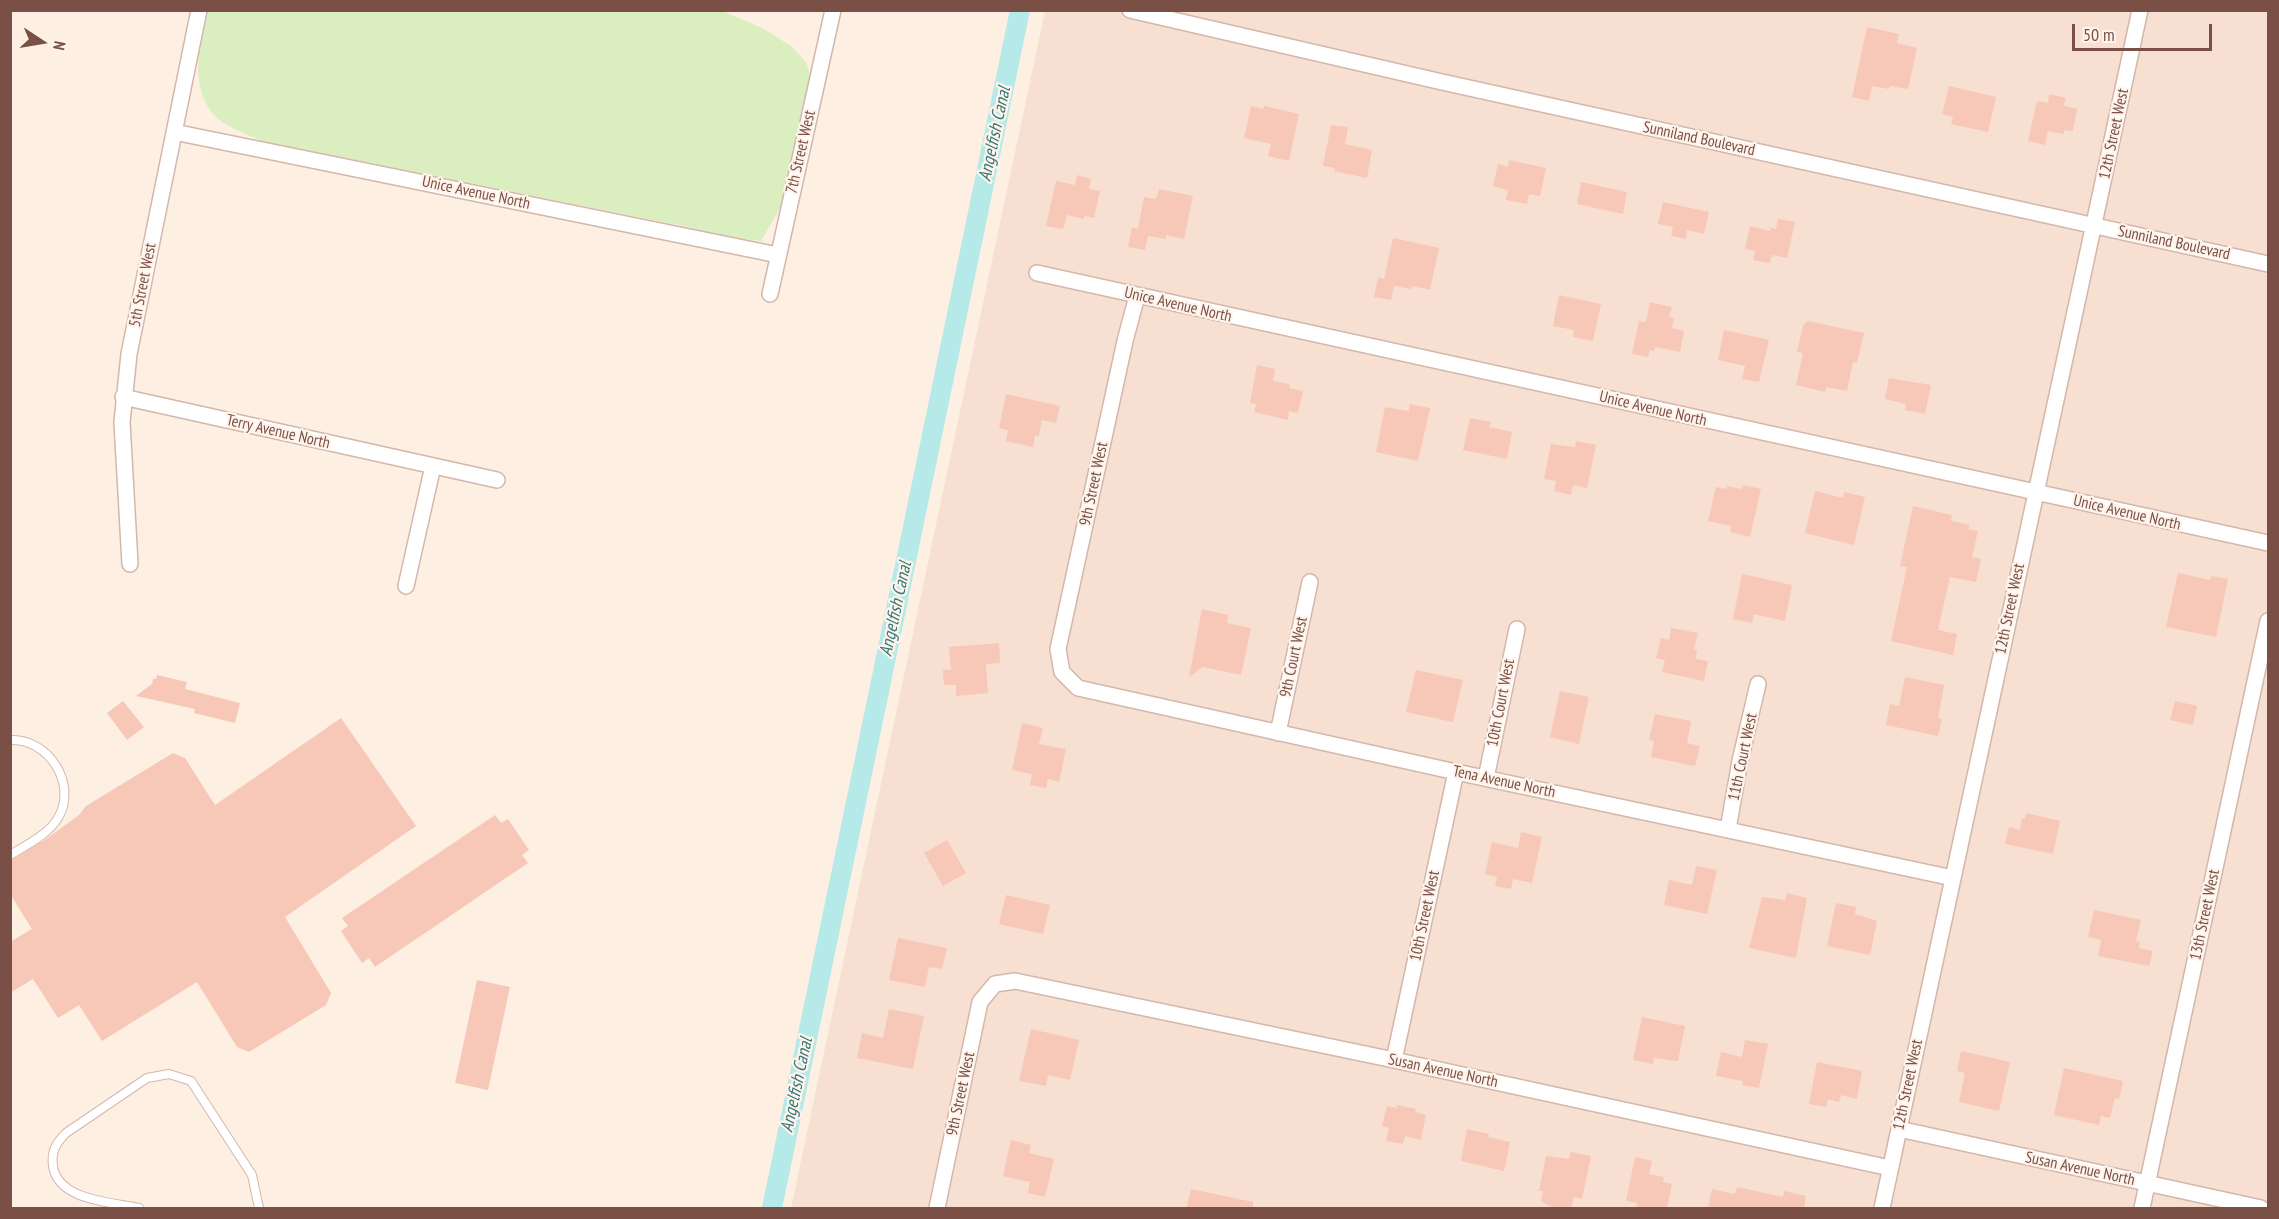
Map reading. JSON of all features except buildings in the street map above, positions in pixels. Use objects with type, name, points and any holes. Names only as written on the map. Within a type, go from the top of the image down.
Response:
[{"type":"street","name":"5th Street West","points":[[130,564],[122,422],[123,397],[129,354],[199,10]]},
{"type":"street","name":"7th Street West","points":[[770,294],[833,10]]},
{"type":"street","name":"Sunniland Boulevard","points":[[1130,10],[1431,80],[2268,264]]},
{"type":"street","name":"12th Street West","points":[[1882,1209],[2140,10]]},
{"type":"street","name":"Unice Avenue North","points":[[174,132],[778,255]]},
{"type":"street","name":"Unice Avenue North","points":[[1037,273],[2268,543]]},
{"type":"street","name":"9th Street West","points":[[1062,672],[1058,650],[1125,341],[1137,296]]},
{"type":"street","name":"Terry Avenue North","points":[[123,397],[497,480]]},
{"type":"street","points":[[406,586],[434,466]]},
{"type":"street","name":"9th Court West","points":[[1278,733],[1310,582]]},
{"type":"street","name":"13th Street West","points":[[2142,1209],[2268,621]]},
{"type":"street","name":"10th Court West","points":[[1486,778],[1517,628]]},
{"type":"street","name":"Tena Avenue North","points":[[1062,672],[1078,688],[1456,772],[1953,878]]},
{"type":"street","name":"11th Court West","points":[[1728,830],[1740,762],[1758,684]]},
{"type":"street","name":"10th Street West","points":[[1394,1060],[1456,772]]},
{"type":"street","name":"Susan Avenue North","points":[[995,984],[1016,981],[1080,993],[1890,1168]]},
{"type":"street","name":"9th Street West","points":[[936,1209],[980,1002],[995,984]]},
{"type":"street","name":"Susan Avenue North","points":[[1899,1129],[2261,1209]]},
{"type":"lane","points":[[10,740],[19,740],[46,752],[61,771],[64,795],[58,818],[43,834],[10,855]]},
{"type":"lane","points":[[139,1209],[80,1195],[63,1186],[54,1173],[52,1156],[56,1143],[66,1133],[147,1078],[170,1074],[191,1081],[202,1096],[252,1175],[259,1209]]},
{"type":"shaded area","points":[[1045,11],[2268,11],[2268,1208],[791,1208]]},
{"type":"green space","points":[[720,10],[762,28],[791,46],[806,62],[812,81],[793,186],[761,241],[723,237],[688,227],[261,141],[216,117],[207,106],[199,80],[199,52],[206,11]]},
{"type":"waterway","name":"Angelfish Canal","points":[[772,1208],[1020,10]]}]
